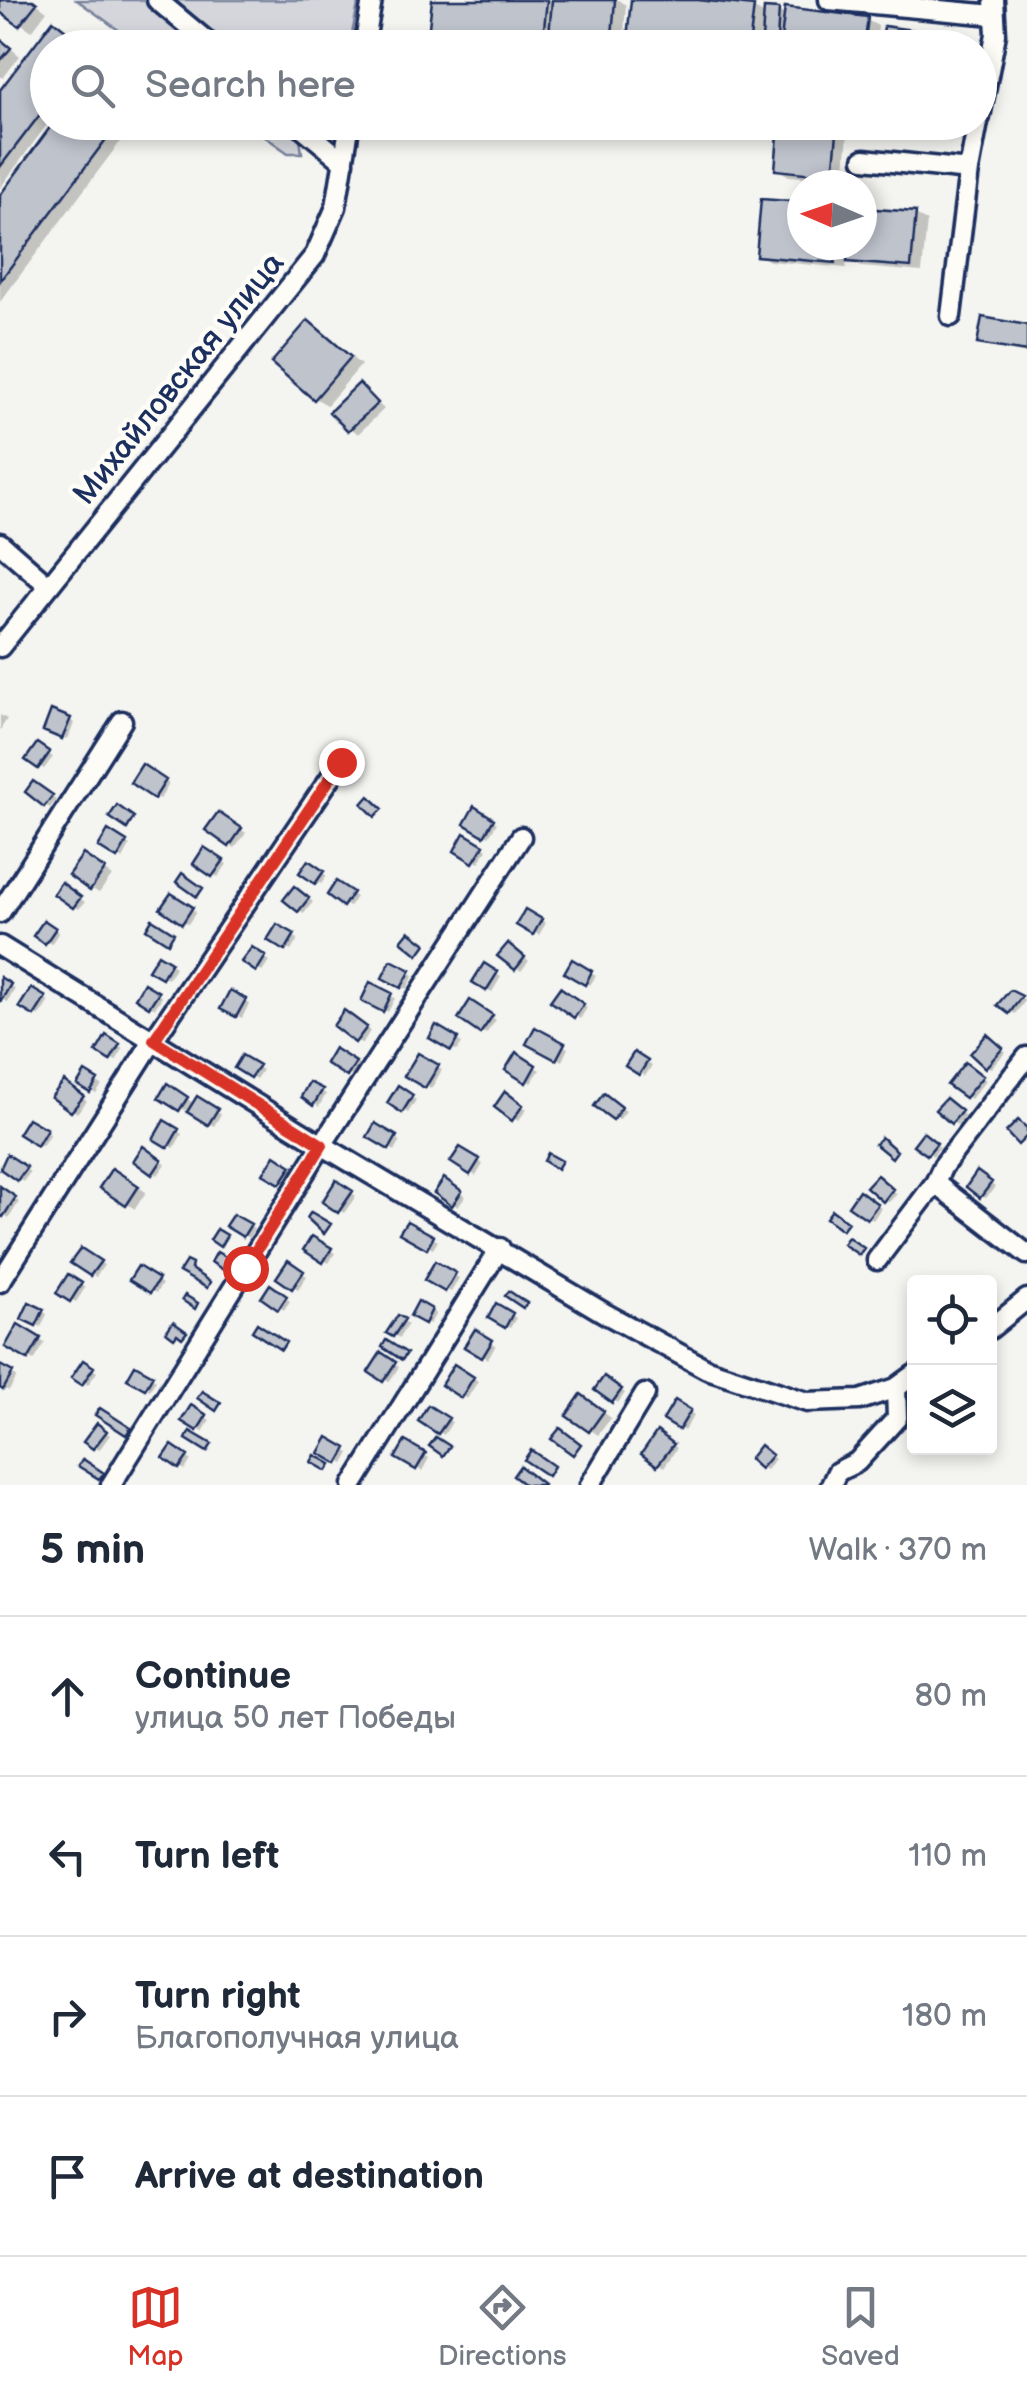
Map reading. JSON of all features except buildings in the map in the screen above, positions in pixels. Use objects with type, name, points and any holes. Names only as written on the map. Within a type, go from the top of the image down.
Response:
[{"type":"street","points":[[157,0],[193,30]]},
{"type":"street","points":[[367,30],[372,0]]},
{"type":"street","points":[[829,0],[994,8]]},
{"type":"street","points":[[318,140],[344,162]]},
{"type":"street","name":"Михайловская улица","points":[[0,646],[316,255],[336,208],[347,140]]},
{"type":"street","points":[[951,316],[975,140]]},
{"type":"street","points":[[864,160],[969,170]]},
{"type":"street","points":[[0,544],[49,586]]},
{"type":"street","points":[[0,913],[122,721]]},
{"type":"street","points":[[0,1282],[154,1040],[341,762]]},
{"type":"street","points":[[110,1485],[322,1145],[521,837]]},
{"type":"street","points":[[0,946],[322,1145],[606,1314],[707,1369],[807,1402],[860,1400],[896,1388],[907,1380]]},
{"type":"street","points":[[877,1260],[1027,1057]]},
{"type":"street","points":[[935,1184],[1027,1254]]},
{"type":"street","points":[[353,1485],[500,1248]]},
{"type":"street","points":[[997,1323],[1027,1299]]},
{"type":"street","points":[[831,1485],[837,1472],[857,1462],[897,1418],[896,1388]]},
{"type":"street","points":[[590,1485],[645,1394]]},
{"type":"shaded area","points":[[77,0],[150,0],[188,30],[118,30]]},
{"type":"shaded area","points":[[162,0],[359,0],[353,30],[200,30]]},
{"type":"shaded area","points":[[270,140],[300,140],[302,153],[288,153]]},
{"type":"route","points":[[245,1268],[322,1145],[154,1040],[341,762]]}]
